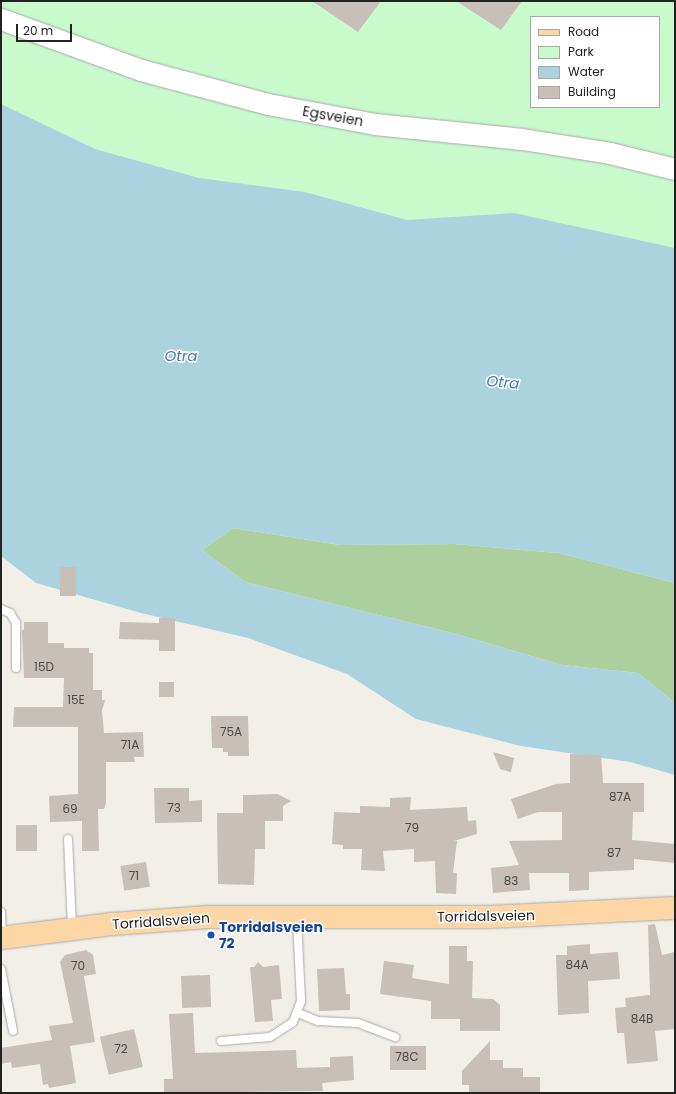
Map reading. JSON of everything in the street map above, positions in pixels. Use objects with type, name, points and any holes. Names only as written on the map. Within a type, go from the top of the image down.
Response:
[{"type":"main road","name":"Torridalsveien","points":[[1,938],[72,929],[209,917],[489,917],[675,908]]},
{"type":"street","name":"Egsveien","points":[[1,19],[134,68],[268,104],[375,124],[530,140],[610,153],[675,169]]},
{"type":"lane","points":[[1,609],[10,613],[16,623],[16,668]]},
{"type":"lane","points":[[68,838],[72,929]]},
{"type":"lane","points":[[1,912],[1,938]]},
{"type":"lane","points":[[221,1041],[270,1037],[288,1027],[298,1013],[301,972],[297,917]]},
{"type":"lane","points":[[1,969],[13,1031]]},
{"type":"lane","points":[[298,1013],[318,1021],[358,1023],[395,1037]]},
{"type":"green space","points":[[1,1],[675,1],[675,370],[1,256]]},
{"type":"green space","points":[[233,528],[340,545],[454,544],[559,553],[675,583],[675,703],[638,673],[562,665],[456,634],[245,582],[202,550]]},
{"type":"water","name":"Otra","points":[[1,104],[95,149],[199,178],[305,192],[407,220],[514,213],[675,248],[675,583],[559,553],[454,544],[340,545],[233,528],[202,550],[245,582],[456,634],[562,665],[638,673],[675,703],[675,775],[630,762],[521,746],[416,719],[347,674],[248,638],[141,613],[36,583],[1,556]]},
{"type":"building","points":[[312,1],[381,1],[358,32]]},
{"type":"building","points":[[456,1],[522,1],[501,30]]},
{"type":"building","points":[[60,567],[76,567],[76,596],[60,596]]},
{"type":"building","points":[[159,618],[175,618],[175,651],[159,651],[159,640],[119,639],[120,622],[159,623]]},
{"type":"building","points":[[24,622],[48,622],[48,643],[64,643],[64,648],[89,648],[89,653],[93,653],[93,690],[102,690],[102,700],[105,700],[102,711],[104,733],[143,732],[144,757],[134,757],[135,762],[106,762],[106,803],[104,809],[98,809],[99,851],[82,851],[82,821],[50,822],[49,796],[78,794],[78,727],[13,727],[14,707],[63,707],[64,678],[24,678],[22,630],[24,630]]},
{"type":"building","points":[[159,682],[174,682],[174,697],[159,697]]},
{"type":"building","points":[[211,716],[248,716],[249,756],[228,756],[228,752],[223,752],[223,748],[212,748]]},
{"type":"building","points":[[493,752],[514,758],[511,772],[500,769]]},
{"type":"building","points":[[570,754],[601,755],[603,783],[644,783],[644,812],[633,812],[632,840],[675,844],[675,863],[634,859],[634,870],[589,872],[589,890],[569,891],[569,873],[529,873],[530,890],[493,893],[491,868],[519,865],[509,841],[562,840],[562,812],[538,812],[518,819],[511,799],[556,784],[570,783]]},
{"type":"building","points":[[154,788],[189,788],[189,801],[202,800],[202,822],[155,823]]},
{"type":"building","points":[[278,794],[291,801],[283,806],[283,821],[265,821],[265,849],[255,849],[254,885],[218,884],[217,813],[243,813],[243,795]]},
{"type":"building","points":[[411,797],[410,810],[467,807],[468,821],[476,820],[477,834],[454,841],[457,841],[453,873],[457,873],[456,894],[436,893],[435,861],[414,862],[414,849],[383,851],[385,871],[361,870],[362,849],[343,849],[343,845],[332,844],[334,812],[360,813],[360,806],[390,807],[390,798]]},
{"type":"building","points":[[16,825],[37,825],[37,851],[16,851]]},
{"type":"building","points":[[146,862],[150,887],[124,891],[120,866]]},
{"type":"building","points":[[655,924],[662,955],[675,952],[675,1029],[655,1031],[658,1061],[627,1064],[624,1033],[617,1033],[615,1008],[626,1007],[625,998],[650,995],[648,925]]},
{"type":"building","points":[[590,944],[590,954],[618,952],[620,979],[588,981],[589,1013],[558,1015],[556,955],[567,955],[567,946]]},
{"type":"building","points":[[449,946],[467,946],[467,961],[473,961],[472,998],[493,999],[500,1005],[500,1031],[460,1031],[460,1019],[431,1019],[431,1001],[380,994],[384,961],[414,965],[412,978],[449,984]]},
{"type":"building","points":[[86,950],[93,955],[96,974],[84,976],[95,1042],[70,1046],[76,1083],[49,1088],[48,1084],[43,1085],[40,1064],[12,1068],[11,1062],[1,1064],[1,1048],[52,1040],[49,1026],[73,1023],[60,962],[65,955]]},
{"type":"building","points":[[258,962],[263,967],[279,965],[282,999],[271,1000],[273,1021],[255,1022],[250,967],[254,967]]},
{"type":"building","points":[[344,968],[346,994],[350,994],[350,1010],[319,1011],[317,969]]},
{"type":"building","points":[[210,975],[211,1007],[182,1008],[181,976]]},
{"type":"building","points":[[193,1013],[195,1053],[296,1050],[297,1068],[330,1067],[330,1057],[353,1056],[354,1080],[322,1083],[323,1091],[164,1093],[164,1079],[173,1079],[169,1014]]},
{"type":"building","points":[[134,1029],[143,1067],[109,1075],[100,1037]]},
{"type":"building","points":[[490,1041],[490,1060],[503,1060],[503,1068],[523,1068],[523,1077],[540,1077],[540,1093],[469,1093],[469,1085],[462,1085],[462,1071]]},
{"type":"building","points":[[390,1046],[426,1046],[426,1070],[390,1070]]},
{"type":"place","name":"Torridalsveien 72","points":[[211,935]]}]
